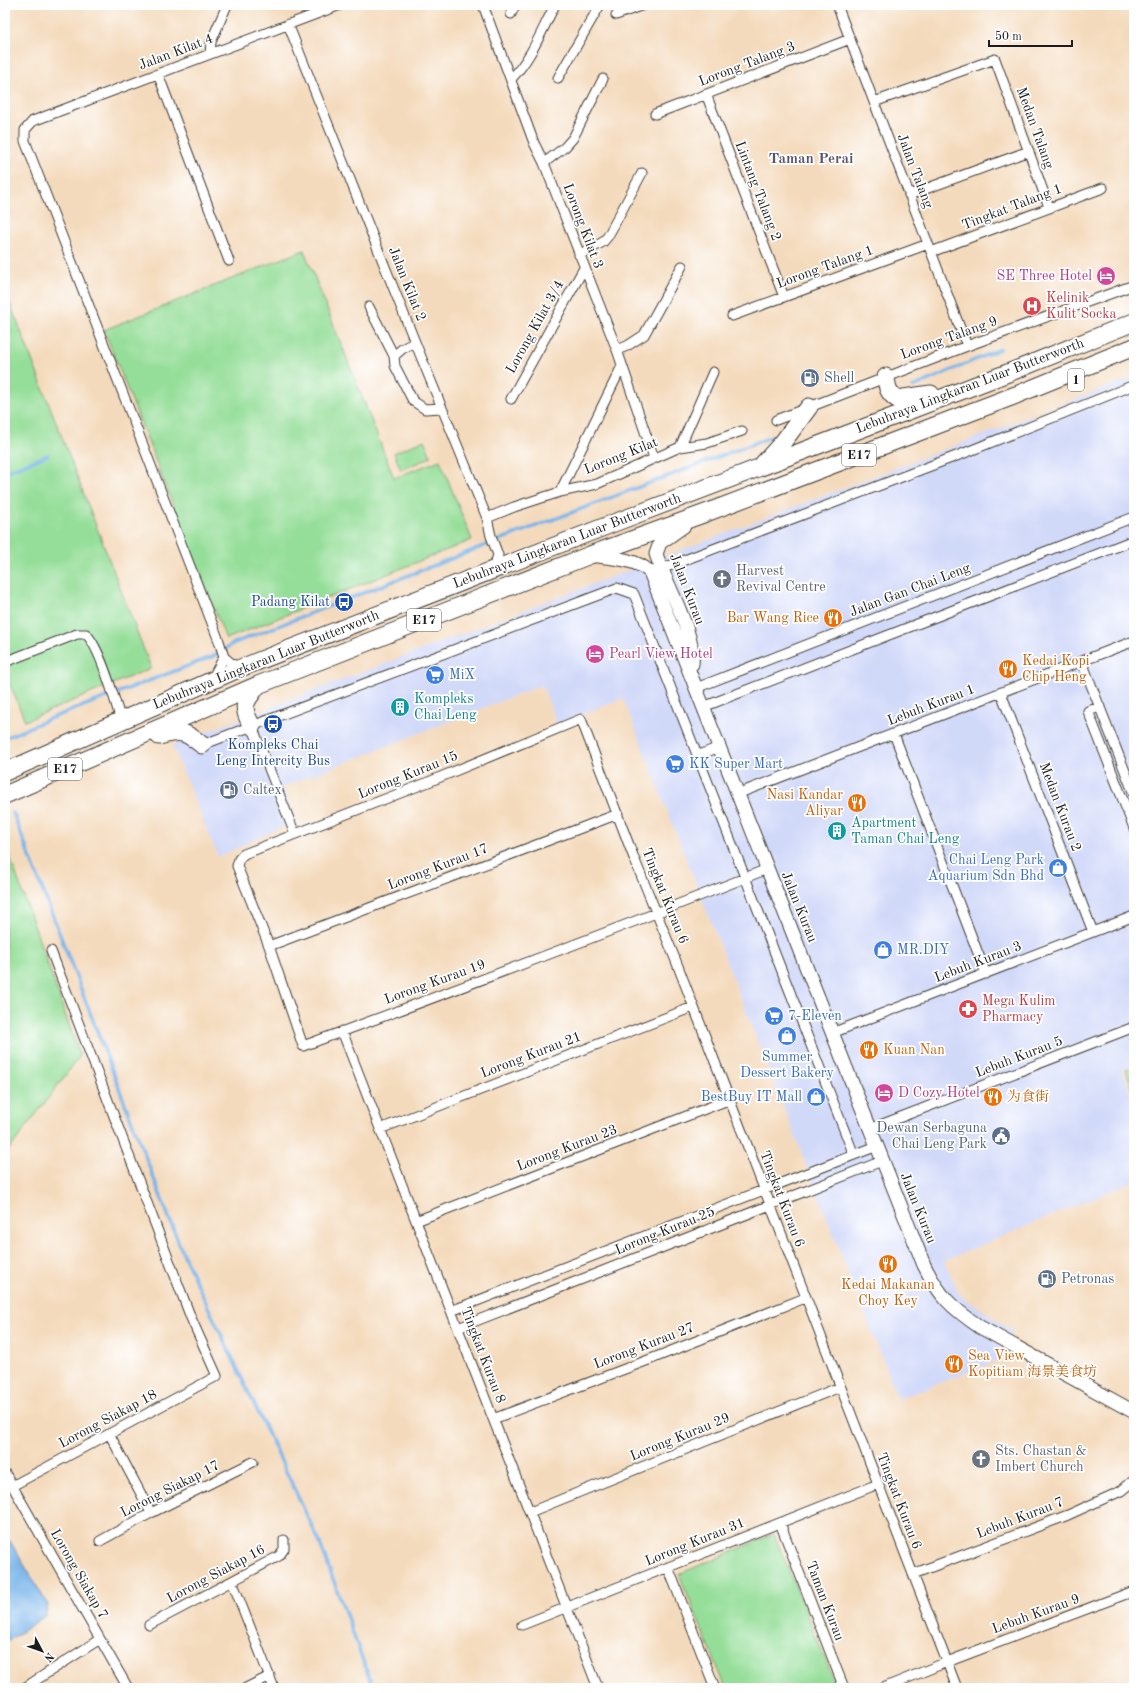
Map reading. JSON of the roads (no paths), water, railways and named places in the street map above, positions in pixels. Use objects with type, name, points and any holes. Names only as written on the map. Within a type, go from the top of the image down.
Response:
[{"type":"highway","points":[[1013,371],[1041,352],[1134,310]]},
{"type":"highway","name":"Lebuhraya Lingkaran Luar Butterworth","points":[[5,772],[496,557],[514,562],[1013,371],[1134,322]]},
{"type":"highway","name":"Lebuhraya Lingkaran Luar Butterworth","points":[[5,795],[258,685],[590,555],[1016,395],[1134,347]]},
{"type":"highway","name":"1","points":[[1016,395],[1055,388],[1134,360]]},
{"type":"highway","points":[[886,377],[887,390],[891,396],[897,400],[963,390]]},
{"type":"highway","points":[[760,467],[783,442],[809,407]]},
{"type":"highway","points":[[252,726],[245,715],[245,707],[246,702],[258,685]]},
{"type":"highway","points":[[117,747],[177,732],[188,733],[202,745]]},
{"type":"street","points":[[210,54],[211,42],[227,5]]},
{"type":"street","name":"Jalan Kilat 4","points":[[223,655],[219,641],[25,141],[25,130],[33,121],[340,5]]},
{"type":"street","name":"Lorong Kilat 3","points":[[483,5],[534,143],[544,163],[617,350],[654,458]]},
{"type":"street","points":[[511,14],[515,5]]},
{"type":"street","points":[[511,79],[520,71],[555,5]]},
{"type":"street","points":[[558,78],[600,5]]},
{"type":"street","points":[[616,15],[643,5]]},
{"type":"street","name":"Jalan Talang","points":[[837,5],[967,346]]},
{"type":"street","name":"Jalan Kilat 2","points":[[288,24],[487,518],[496,557]]},
{"type":"street","name":"Lorong Talang 3","points":[[655,114],[850,40]]},
{"type":"street","name":"Medan Talang","points":[[874,102],[994,59],[1049,207]]},
{"type":"street","points":[[158,74],[229,260]]},
{"type":"street","points":[[544,163],[565,147],[573,138],[603,78]]},
{"type":"street","name":"Lintang Talang 2","points":[[706,94],[784,297]]},
{"type":"street","points":[[909,195],[1029,151]]},
{"type":"street","points":[[579,255],[603,242],[608,236],[642,173]]},
{"type":"street","name":"Tingkat Talang 1","points":[[930,248],[1103,188]]},
{"type":"street","name":"Lorong Talang 1","points":[[732,316],[930,248]]},
{"type":"street","points":[[617,350],[627,346],[644,335],[682,266]]},
{"type":"street","name":"Lorong Kilat 3/4","points":[[511,399],[584,268]]},
{"type":"street","name":"Lorong Talang 9","points":[[776,420],[967,346],[1134,285]]},
{"type":"street","points":[[369,307],[394,356],[395,366],[413,401],[425,410],[442,408]]},
{"type":"street","points":[[394,356],[402,349],[415,342]]},
{"type":"street","points":[[560,492],[622,366]]},
{"type":"street","points":[[680,447],[713,372]]},
{"type":"street","points":[[661,569],[967,452],[1134,385]]},
{"type":"street","name":"Lorong Kilat","points":[[487,518],[514,507],[560,492],[597,484],[680,447],[707,443],[742,431]]},
{"type":"street","name":"Jalan Kurau","points":[[692,674],[693,657],[685,626],[656,554],[660,543],[670,534],[702,514]]},
{"type":"street","name":"Jalan Gan Chai Leng","points":[[696,688],[1134,518]]},
{"type":"street","points":[[703,707],[1134,540]]},
{"type":"street","name":"Jalan Kurau","points":[[590,555],[635,562],[643,565],[650,572],[692,674],[703,707],[882,1161],[924,1266],[933,1283],[946,1301],[980,1327],[1134,1412]]},
{"type":"street","points":[[202,745],[617,588],[634,594],[854,1155]]},
{"type":"street","points":[[10,660],[77,634],[86,634],[92,639],[122,721]]},
{"type":"street","name":"Lebuh Kurau 1","points":[[737,794],[1134,641]]},
{"type":"street","points":[[211,681],[223,655],[238,669]]},
{"type":"street","points":[[1082,662],[1134,794]]},
{"type":"street","name":"Medan Kurau 2","points":[[1001,692],[1093,932]]},
{"type":"street","points":[[1100,707],[1088,711],[1134,828]]},
{"type":"street","name":"Tingkat Kurau 6","points":[[581,719],[957,1688]]},
{"type":"street","name":"Lorong Kurau 15","points":[[244,854],[426,783],[581,719]]},
{"type":"street","points":[[252,726],[295,834]]},
{"type":"street","points":[[894,734],[986,974]]},
{"type":"street","points":[[697,756],[719,747]]},
{"type":"street","name":"Lorong Kurau 17","points":[[269,946],[618,814]]},
{"type":"street","name":"Lorong Kurau 19","points":[[244,854],[239,860],[237,866],[269,946],[303,1046],[656,913],[767,869]]},
{"type":"street","name":"Lebuh Kurau 3","points":[[832,1033],[1134,916]]},
{"type":"street","name":"Lorong Siakap 18","points":[[12,1486],[110,1435],[217,1376],[191,1318],[51,950]]},
{"type":"street","name":"Lorong Kurau 21","points":[[380,1129],[693,1007]]},
{"type":"street","name":"Lebuh Kurau 5","points":[[870,1129],[1134,1027]]},
{"type":"street","name":"Tingkat Kurau 8","points":[[342,1031],[598,1688]]},
{"type":"street","name":"Lorong Kurau 23","points":[[416,1221],[728,1100]]},
{"type":"street","name":"Lorong Kurau 25","points":[[451,1311],[877,1146]]},
{"type":"street","name":"Lorong Kurau 25","points":[[458,1328],[882,1161]]},
{"type":"street","name":"Lorong Kurau 27","points":[[493,1418],[644,1362],[805,1298]]},
{"type":"street","name":"Lorong Kurau 29","points":[[530,1512],[840,1387]]},
{"type":"street","points":[[110,1435],[151,1513]]},
{"type":"street","name":"Lorong Siakap 17","points":[[100,1541],[151,1513],[253,1462]]},
{"type":"street","name":"Lorong Siakap 7","points":[[5,1473],[128,1688]]},
{"type":"street","name":"Lebuh Kurau 7","points":[[913,1574],[1068,1515],[1121,1491],[1134,1480]]},
{"type":"street","name":"Lorong Kurau 31","points":[[522,1625],[878,1484]]},
{"type":"street","name":"Taman Kurau","points":[[780,1523],[844,1688]]},
{"type":"street","name":"Lorong Siakap 16","points":[[149,1625],[279,1556],[284,1549],[284,1540]]},
{"type":"street","points":[[668,1567],[715,1688]]},
{"type":"street","points":[[232,1581],[274,1688]]},
{"type":"street","name":"Lebuh Kurau 9","points":[[883,1688],[1134,1591]]},
{"type":"street","points":[[24,1688],[100,1639]]},
{"type":"street","points":[[246,1688],[270,1676]]},
{"type":"water","points":[[5,1539],[10,1541],[48,1605],[45,1616],[5,1643]]},
{"type":"waterway","points":[[913,387],[1000,349]]},
{"type":"waterway","points":[[5,738],[49,719],[214,656],[234,643],[771,437]]},
{"type":"waterway","points":[[5,472],[48,455]]},
{"type":"waterway","points":[[13,813],[183,1254],[319,1541],[373,1688]]},
{"type":"place","name":"SE Three Hotel","points":[[1106,276]]},
{"type":"place","name":"Kelinik Kulit Socka","points":[[1032,306]]},
{"type":"place","name":"Shell","points":[[810,378]]},
{"type":"place","name":"Harvest Revival Centre","points":[[722,579]]},
{"type":"place","name":"Padang Kilat","points":[[344,602]]},
{"type":"place","name":"Bar Wang Rice","points":[[833,618]]},
{"type":"place","name":"Pearl View Hotel","points":[[595,654]]},
{"type":"place","name":"Kedai Kopi Chip Heng","points":[[1008,669]]},
{"type":"place","name":"MiX","points":[[435,675]]},
{"type":"place","name":"Kompleks Chai Leng","points":[[400,707]]},
{"type":"place","name":"Kompleks Chai Leng Intercity Bus","points":[[273,724]]},
{"type":"place","name":"KK Super Mart","points":[[675,764]]},
{"type":"place","name":"Caltex","points":[[229,790]]},
{"type":"place","name":"Nasi Kandar Aliyar","points":[[857,803]]},
{"type":"place","name":"Apartment Taman Chai Leng","points":[[837,831]]},
{"type":"place","name":"Chai Leng Park Aquarium Sdn Bhd","points":[[1058,868]]},
{"type":"place","name":"MR.DIY","points":[[883,950]]},
{"type":"place","name":"Mega Kulim Pharmacy","points":[[968,1009]]},
{"type":"place","name":"7-Eleven","points":[[774,1016]]},
{"type":"place","name":"Summer Dessert Bakery","points":[[787,1036]]},
{"type":"place","name":"Kuan Nan","points":[[869,1050]]},
{"type":"place","name":"D Cozy Hotel","points":[[884,1093]]},
{"type":"place","name":"BestBuy IT Mall","points":[[816,1097]]},
{"type":"place","name":"为食街","points":[[993,1097]]},
{"type":"place","name":"Dewan Serbaguna Chai Leng Park","points":[[1001,1136]]},
{"type":"place","name":"Kedai Makanan Choy Key","points":[[888,1264]]},
{"type":"place","name":"Petronas","points":[[1047,1279]]},
{"type":"place","name":"Sea View Kopitiam 海景美食坊","points":[[954,1364]]},
{"type":"place","name":"Sts. Chastan & Imbert Church","points":[[981,1459]]},
{"type":"district","name":"Taman Perai","points":[[811,159]]}]
